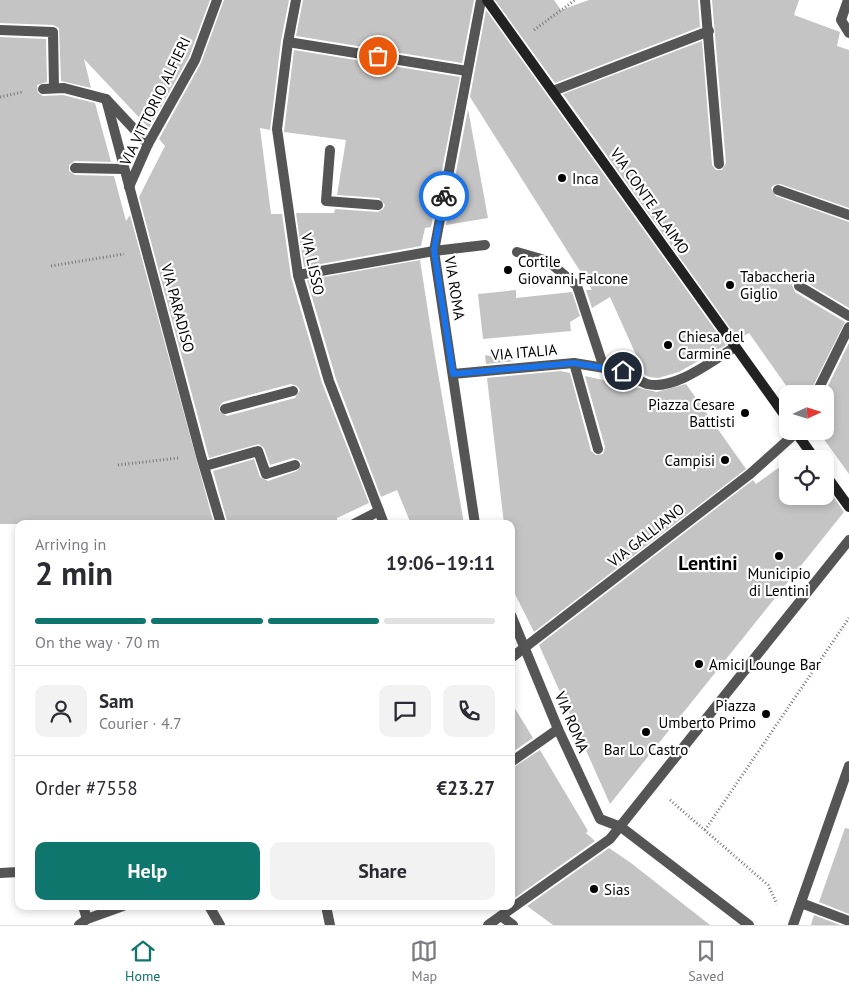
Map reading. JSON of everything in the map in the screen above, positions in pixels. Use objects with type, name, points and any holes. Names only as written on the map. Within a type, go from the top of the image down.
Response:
[{"type":"main road","name":"VIA CONTE ALAIMO","points":[[487,0],[779,408]]},
{"type":"main road","points":[[834,487],[847,505]]},
{"type":"street","name":"VIA VITTORIO ALFIERI","points":[[130,187],[148,144],[195,60],[217,0]]},
{"type":"street","name":"VIA LISSO","points":[[296,0],[288,42],[277,129],[298,276],[329,381],[382,520]]},
{"type":"street","name":"VIA ROMA","points":[[474,520],[434,250],[481,0]]},
{"type":"street","points":[[705,0],[719,164]]},
{"type":"street","points":[[848,0],[841,20],[849,33]]},
{"type":"street","points":[[0,30],[53,32],[54,88]]},
{"type":"street","points":[[553,91],[709,31]]},
{"type":"street","points":[[288,42],[467,71]]},
{"type":"street","points":[[44,89],[64,88],[106,99],[148,144]]},
{"type":"street","name":"VIA PARADISO","points":[[106,99],[123,169],[130,187],[203,461],[221,520]]},
{"type":"street","points":[[330,150],[326,201],[378,205]]},
{"type":"street","points":[[75,168],[123,169]]},
{"type":"street","points":[[778,190],[849,215]]},
{"type":"street","points":[[298,276],[434,250],[485,245]]},
{"type":"street","points":[[517,252],[548,261],[577,286],[604,368]]},
{"type":"street","points":[[799,286],[849,316]]},
{"type":"street","points":[[820,385],[849,327]]},
{"type":"street","name":"VIA ITALIA","points":[[453,374],[574,363],[623,371],[648,384],[674,382],[735,347]]},
{"type":"street","points":[[574,363],[598,448]]},
{"type":"street","points":[[225,409],[293,391]]},
{"type":"street","name":"VIA GALLIANO","points":[[515,655],[750,474],[788,440]]},
{"type":"street","points":[[203,461],[258,451],[266,474],[295,465]]},
{"type":"street","points":[[362,520],[379,511]]},
{"type":"street","points":[[515,907],[610,839],[849,540]]},
{"type":"street","name":"VIA ROMA","points":[[515,624],[558,729],[610,839]]},
{"type":"street","points":[[515,759],[558,729]]},
{"type":"street","points":[[793,925],[849,766]]},
{"type":"street","points":[[600,819],[620,827],[748,925]]},
{"type":"street","points":[[0,873],[15,872]]},
{"type":"street","points":[[801,902],[849,921]]},
{"type":"street","points":[[83,922],[113,910]]},
{"type":"street","points":[[211,910],[216,923]]},
{"type":"street","points":[[327,910],[330,925]]},
{"type":"street","points":[[488,925],[510,910]]},
{"type":"street","points":[[502,916],[513,925]]},
{"type":"path","points":[[517,42],[575,0]]},
{"type":"path","points":[[52,266],[146,250]]},
{"type":"path","points":[[118,464],[203,461]]},
{"type":"path","points":[[705,830],[849,618]]},
{"type":"path","points":[[670,799],[768,885],[778,905]]},
{"type":"building","points":[[0,0],[210,0],[189,57],[149,128],[84,59],[91,88],[61,81],[59,28],[53,25],[0,23]]},
{"type":"building","points":[[224,0],[289,0],[281,41],[270,130],[260,128],[271,214],[282,214],[291,277],[322,383],[369,503],[337,518],[337,520],[227,520],[213,471],[254,459],[260,477],[268,481],[297,471],[302,463],[293,458],[270,465],[264,448],[259,444],[209,458],[139,197],[165,146],[159,139],[201,63]],"holes":[[[291,384],[297,386],[300,390],[295,398],[227,416],[219,411],[219,407],[223,402]]]},
{"type":"building","points":[[303,0],[474,0],[462,63],[296,36]]},
{"type":"building","points":[[495,0],[554,0],[561,10],[589,0],[698,0],[700,27],[555,83]]},
{"type":"building","points":[[712,0],[799,0],[794,15],[840,32],[837,46],[849,50],[849,208],[780,184],[774,185],[771,188],[776,196],[849,222],[849,308],[802,280],[795,280],[792,285],[795,292],[845,322],[814,385],[786,385],[749,333],[738,339],[563,94],[702,41],[712,165],[716,170],[722,170],[726,163]]},
{"type":"building","points":[[486,10],[726,345],[679,372],[658,378],[649,377],[645,375],[610,297],[592,308],[586,290],[592,290],[470,97]]},
{"type":"building","points":[[0,37],[46,39],[47,82],[37,85],[38,93],[43,96],[63,95],[95,103],[111,162],[75,161],[69,165],[69,171],[75,175],[114,176],[126,221],[130,215],[213,520],[15,520],[15,524],[0,524]]},
{"type":"building","points":[[294,50],[460,77],[431,227],[425,228],[421,246],[304,267],[296,213],[334,213],[335,209],[378,212],[385,205],[379,198],[337,195],[346,140],[284,132]]},
{"type":"building","points":[[468,109],[488,218],[446,225]]},
{"type":"building","points":[[420,260],[463,520],[409,520],[397,490],[381,497],[336,379],[307,280]]},
{"type":"building","points":[[516,290],[516,298],[572,292],[580,316],[570,322],[571,331],[483,339],[478,294]]},
{"type":"building","points":[[849,343],[849,474],[834,453],[834,450],[832,450],[824,440],[834,440],[834,385],[828,385]]},
{"type":"building","points":[[485,355],[516,361],[486,364]]},
{"type":"building","points":[[560,371],[570,373],[591,451],[596,455],[603,454],[605,447],[585,376],[657,392],[686,384],[746,469],[534,632],[515,594],[515,520],[504,520],[487,378]]},
{"type":"building","points":[[779,467],[779,505],[834,505],[834,497],[844,512],[610,804],[539,645],[753,480],[756,484]]},
{"type":"building","points":[[515,709],[533,738],[515,750]]},
{"type":"building","points":[[540,750],[588,831],[586,833],[595,841],[516,897],[515,896],[515,766]]},
{"type":"building","points":[[845,828],[849,829],[849,914],[819,902]]},
{"type":"building","points":[[609,848],[710,925],[553,925],[527,906]]},
{"type":"building","points":[[814,915],[840,925],[811,925]]},
{"type":"way so far","points":[[378,56],[467,71],[444,196]]},
{"type":"place","name":"Inca","points":[[562,178]]},
{"type":"place","name":"Cortile Giovanni Falcone","points":[[508,270]]},
{"type":"place","name":"Tabaccheria Giglio","points":[[730,285]]},
{"type":"place","name":"Chiesa del Carmine","points":[[668,345]]},
{"type":"place","name":"Piazza Cesare Battisti","points":[[745,413]]},
{"type":"place","name":"Campisi","points":[[725,460]]},
{"type":"place","name":"Municipio di Lentini","points":[[779,556]]},
{"type":"place","name":"Amici Lounge Bar","points":[[699,664]]},
{"type":"place","name":"Piazza Umberto Primo","points":[[766,714]]},
{"type":"place","name":"Bar Lo Castro","points":[[646,732]]},
{"type":"place","name":"Sias","points":[[594,889]]},
{"type":"district","name":"Lentini","points":[[708,563]]},
{"type":"route","points":[[444,196],[434,250],[453,374],[574,363],[623,371]]}]
